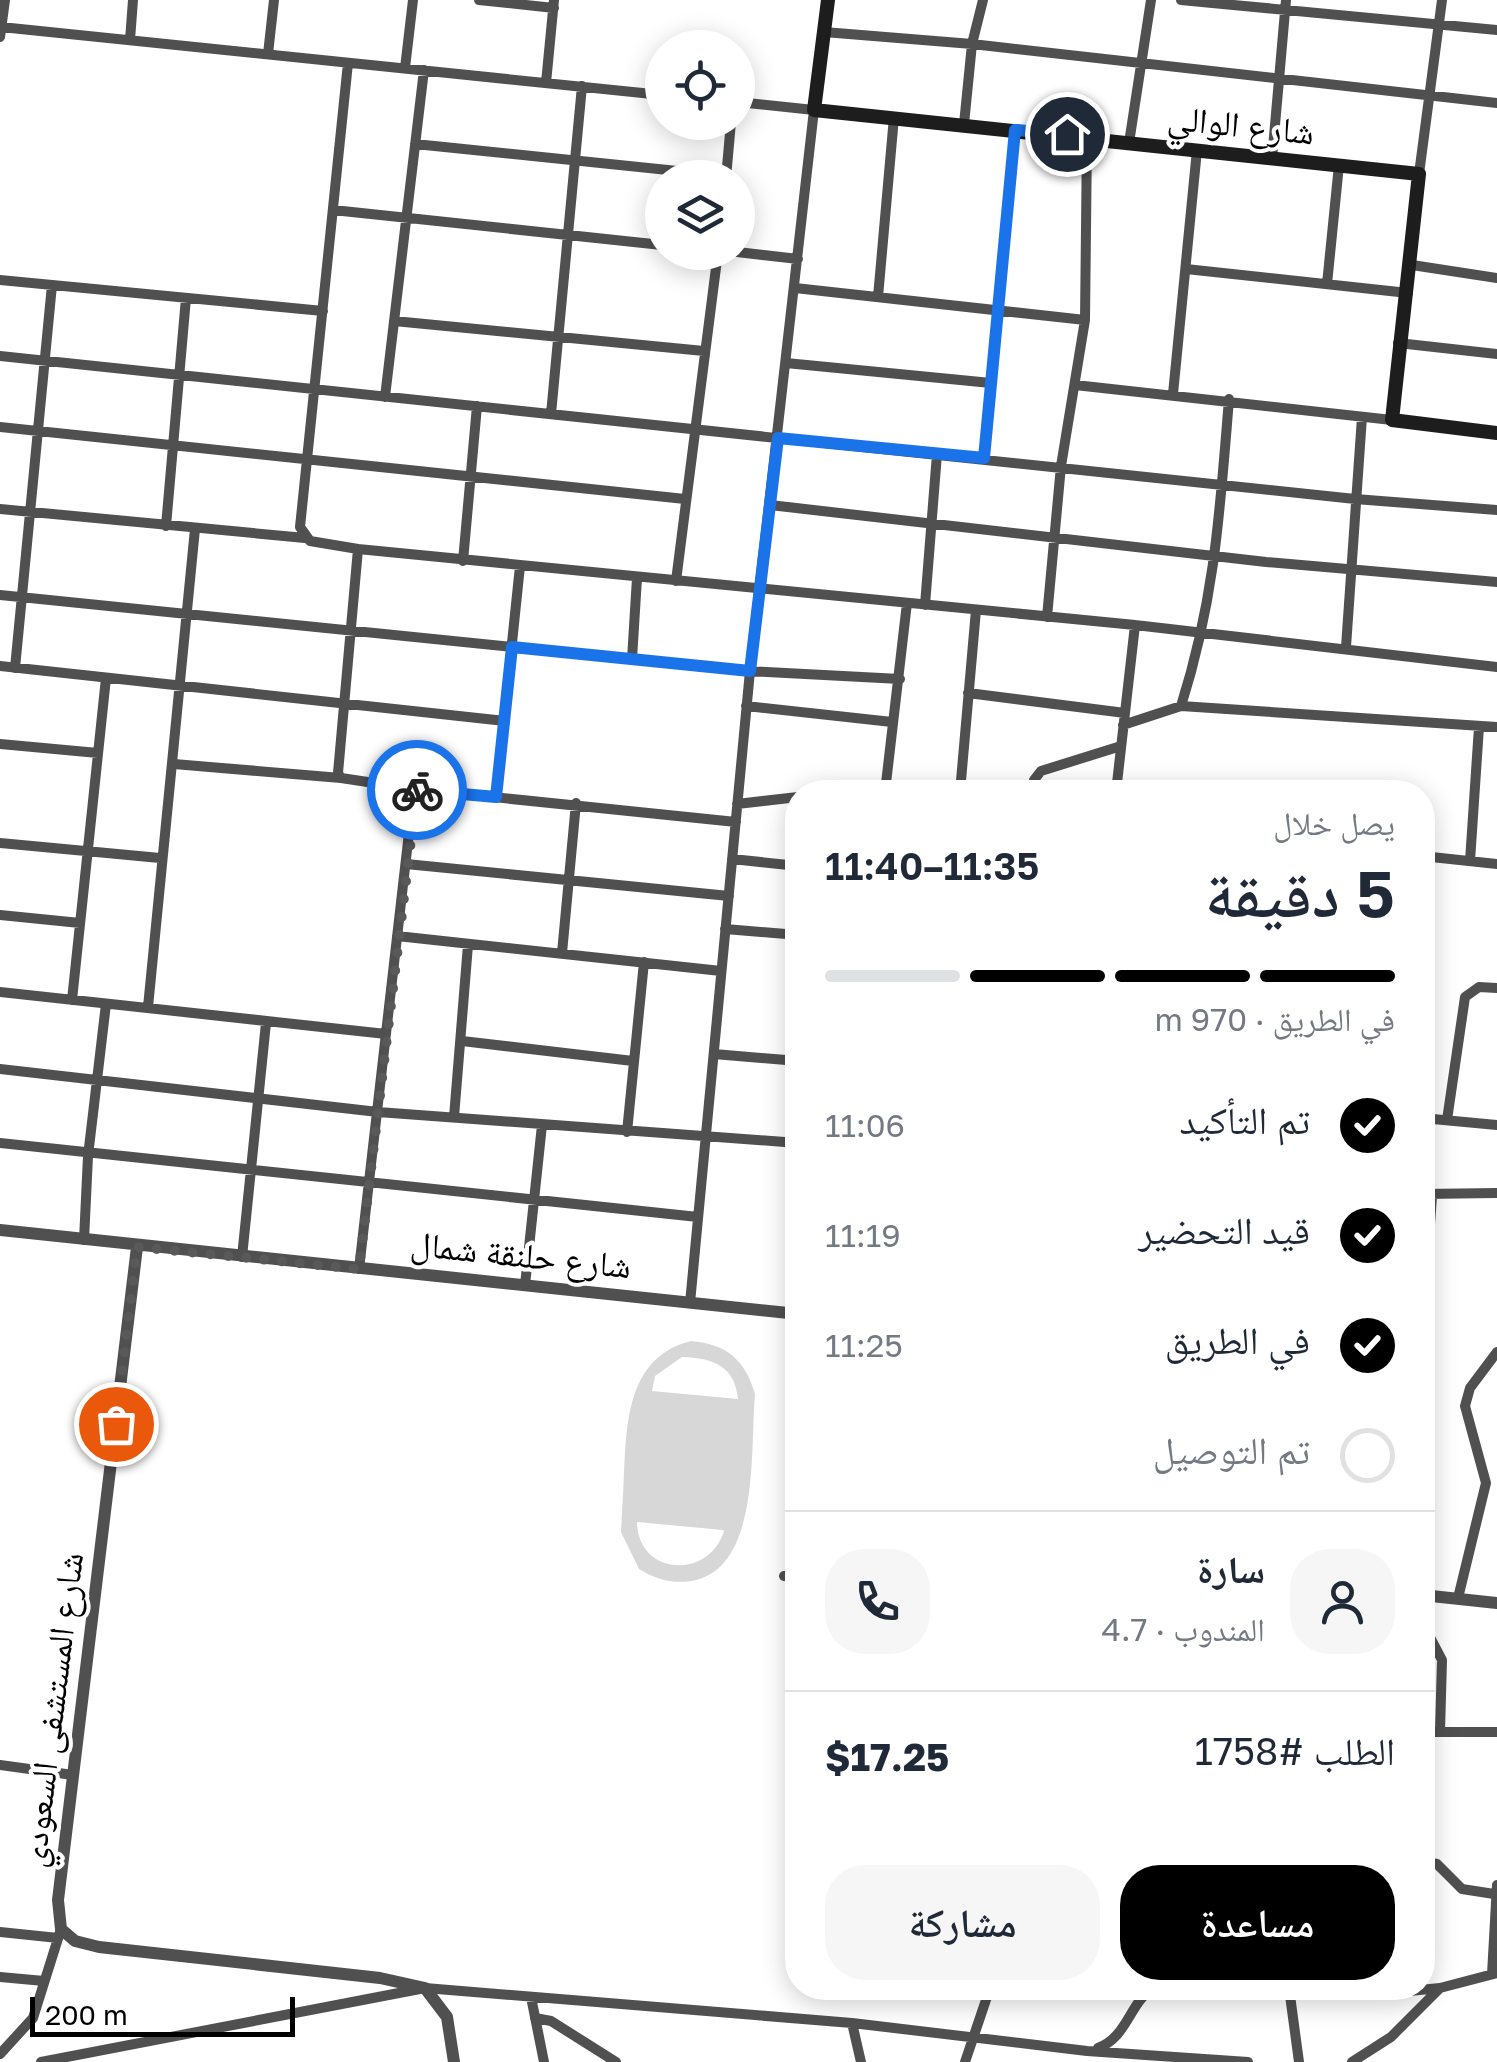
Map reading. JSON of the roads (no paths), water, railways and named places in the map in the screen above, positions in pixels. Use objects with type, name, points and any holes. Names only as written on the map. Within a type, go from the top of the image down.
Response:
[{"type":"main road","points":[[814,110],[828,0]]},
{"type":"main road","name":"شارع الوالي","points":[[814,110],[1419,174]]},
{"type":"main road","points":[[1419,174],[1392,420],[1497,433]]},
{"type":"street","points":[[4,0],[1,32],[130,40],[645,92]]},
{"type":"street","points":[[130,40],[134,0]]},
{"type":"street","points":[[268,54],[274,0]]},
{"type":"street","points":[[406,68],[413,0]]},
{"type":"street","points":[[478,0],[554,4],[546,83]]},
{"type":"street","points":[[964,124],[972,44],[983,0]]},
{"type":"street","points":[[1129,142],[1151,0]]},
{"type":"street","points":[[1181,0],[1285,5],[1497,30]]},
{"type":"street","points":[[1419,174],[1442,0]]},
{"type":"street","points":[[1272,159],[1285,5]]},
{"type":"street","points":[[824,32],[972,44],[1497,103]]},
{"type":"street","points":[[305,538],[300,527],[348,62]]},
{"type":"street","points":[[386,397],[424,70]]},
{"type":"street","points":[[550,414],[582,86]]},
{"type":"street","points":[[690,1303],[746,706],[814,110],[755,104]]},
{"type":"street","points":[[878,296],[894,118]]},
{"type":"street","points":[[984,458],[1015,130]]},
{"type":"street","points":[[1046,616],[1061,466],[1085,320],[1086,138]]},
{"type":"street","points":[[415,144],[645,168]]},
{"type":"street","points":[[1174,394],[1197,150]]},
{"type":"street","points":[[1327,284],[1339,166]]},
{"type":"street","points":[[333,210],[645,242]]},
{"type":"street","points":[[755,254],[798,259]]},
{"type":"street","points":[[1412,265],[1497,278],[1497,266]]},
{"type":"street","points":[[1186,269],[1409,292]]},
{"type":"street","points":[[676,581],[692,427],[715,270]]},
{"type":"street","points":[[0,280],[323,311]]},
{"type":"street","points":[[14,668],[52,285]]},
{"type":"street","points":[[795,288],[1085,320]]},
{"type":"street","points":[[166,526],[186,298]]},
{"type":"street","points":[[394,321],[704,351]]},
{"type":"street","points":[[1398,343],[1497,354]]},
{"type":"street","points":[[0,356],[1222,482],[1354,499],[1497,510]]},
{"type":"street","points":[[786,363],[991,384]]},
{"type":"street","points":[[1075,385],[1229,398],[1392,420]]},
{"type":"street","points":[[1180,706],[1204,632],[1216,553],[1229,398]]},
{"type":"street","points":[[462,561],[477,406]]},
{"type":"street","points":[[1346,647],[1362,417]]},
{"type":"street","points":[[0,428],[685,498]]},
{"type":"street","points":[[926,605],[937,454]]},
{"type":"street","points":[[770,504],[932,525],[1216,553],[1266,562],[1497,582]]},
{"type":"street","points":[[0,510],[305,538],[358,549],[462,561],[1204,632],[1497,667]]},
{"type":"street","points":[[148,1007],[195,529]]},
{"type":"street","points":[[341,778],[338,768],[358,549]]},
{"type":"street","points":[[496,797],[520,566]]},
{"type":"street","points":[[632,659],[638,578]]},
{"type":"street","points":[[0,595],[750,671],[900,679]]},
{"type":"street","points":[[886,780],[907,604]]},
{"type":"street","points":[[961,780],[976,610]]},
{"type":"street","points":[[1117,780],[1134,625]]},
{"type":"street","points":[[0,666],[504,720]]},
{"type":"street","points":[[72,1000],[106,678]]},
{"type":"street","points":[[968,693],[1124,719],[1180,706],[1497,727]]},
{"type":"street","points":[[746,706],[892,722]]},
{"type":"street","points":[[1470,861],[1480,728]]},
{"type":"street","points":[[0,744],[98,753]]},
{"type":"street","points":[[1034,780],[1041,771],[1121,746]]},
{"type":"street","points":[[174,764],[341,778],[736,822]]},
{"type":"street","points":[[359,1269],[414,789]]},
{"type":"street","points":[[737,804],[785,798]]},
{"type":"street","points":[[562,953],[576,803]]},
{"type":"street","points":[[0,843],[160,858]]},
{"type":"street","points":[[1435,857],[1497,864]]},
{"type":"street","points":[[732,858],[785,864]]},
{"type":"street","points":[[406,864],[728,896]]},
{"type":"street","points":[[0,914],[80,923]]},
{"type":"street","points":[[726,929],[785,934]]},
{"type":"street","points":[[397,936],[722,971]]},
{"type":"street","points":[[454,1117],[468,945]]},
{"type":"street","points":[[627,1132],[644,962]]},
{"type":"street","points":[[1447,1120],[1465,997],[1479,986],[1497,988]]},
{"type":"street","points":[[0,992],[386,1034]]},
{"type":"street","points":[[84,1240],[88,1156],[106,1004]]},
{"type":"street","points":[[242,1257],[266,1023]]},
{"type":"street","points":[[462,1041],[633,1061]]},
{"type":"street","points":[[714,1054],[785,1059]]},
{"type":"street","points":[[0,1069],[378,1112],[785,1142]]},
{"type":"street","points":[[1435,1119],[1497,1125]]},
{"type":"street","points":[[525,1285],[542,1125]]},
{"type":"street","points":[[0,1143],[88,1156],[251,1166],[698,1217]]},
{"type":"street","points":[[1435,1195],[1497,1193]]},
{"type":"street","name":"شارع حلنقة شمال","points":[[0,1230],[785,1313]]},
{"type":"street","name":"شارع المستشفى السعودي","points":[[59,1933],[58,1900],[137,1247]]},
{"type":"street","points":[[1458,1598],[1486,1498],[1483,1467],[1467,1424],[1465,1406],[1470,1388],[1497,1352]]},
{"type":"street","points":[[1483,1467],[1497,1468]]},
{"type":"street","points":[[1435,1595],[1497,1603]]},
{"type":"street","points":[[1435,1647],[1442,1660],[1440,1730]]},
{"type":"street","points":[[1435,1731],[1497,1732]]},
{"type":"street","points":[[0,1765],[73,1774]]},
{"type":"street","points":[[1435,1864],[1462,1888],[1496,1889],[1495,1973],[1435,1988]]},
{"type":"street","points":[[0,1932],[59,1933],[98,1947],[380,1978],[425,1988],[852,2023],[1087,2051],[1248,2062]]},
{"type":"street","points":[[0,2054],[33,2018],[59,1933]]},
{"type":"street","points":[[0,1978],[44,1981]]},
{"type":"street","points":[[41,2062],[425,1988]]},
{"type":"street","points":[[425,1988],[447,2018],[454,2062]]},
{"type":"street","points":[[1435,1993],[1440,1988]]},
{"type":"street","points":[[532,1997],[544,2062]]},
{"type":"street","points":[[965,2062],[986,2000]]},
{"type":"street","points":[[1087,2051],[1116,2039],[1140,2000]]},
{"type":"street","points":[[1291,2000],[1299,2062]]},
{"type":"street","points":[[1352,2062],[1390,2037],[1428,2000]]},
{"type":"street","points":[[535,2018],[551,2021],[616,2062]]},
{"type":"street","points":[[852,2023],[861,2062]]},
{"type":"street","points":[[1070,2048],[1073,2062]]}]
